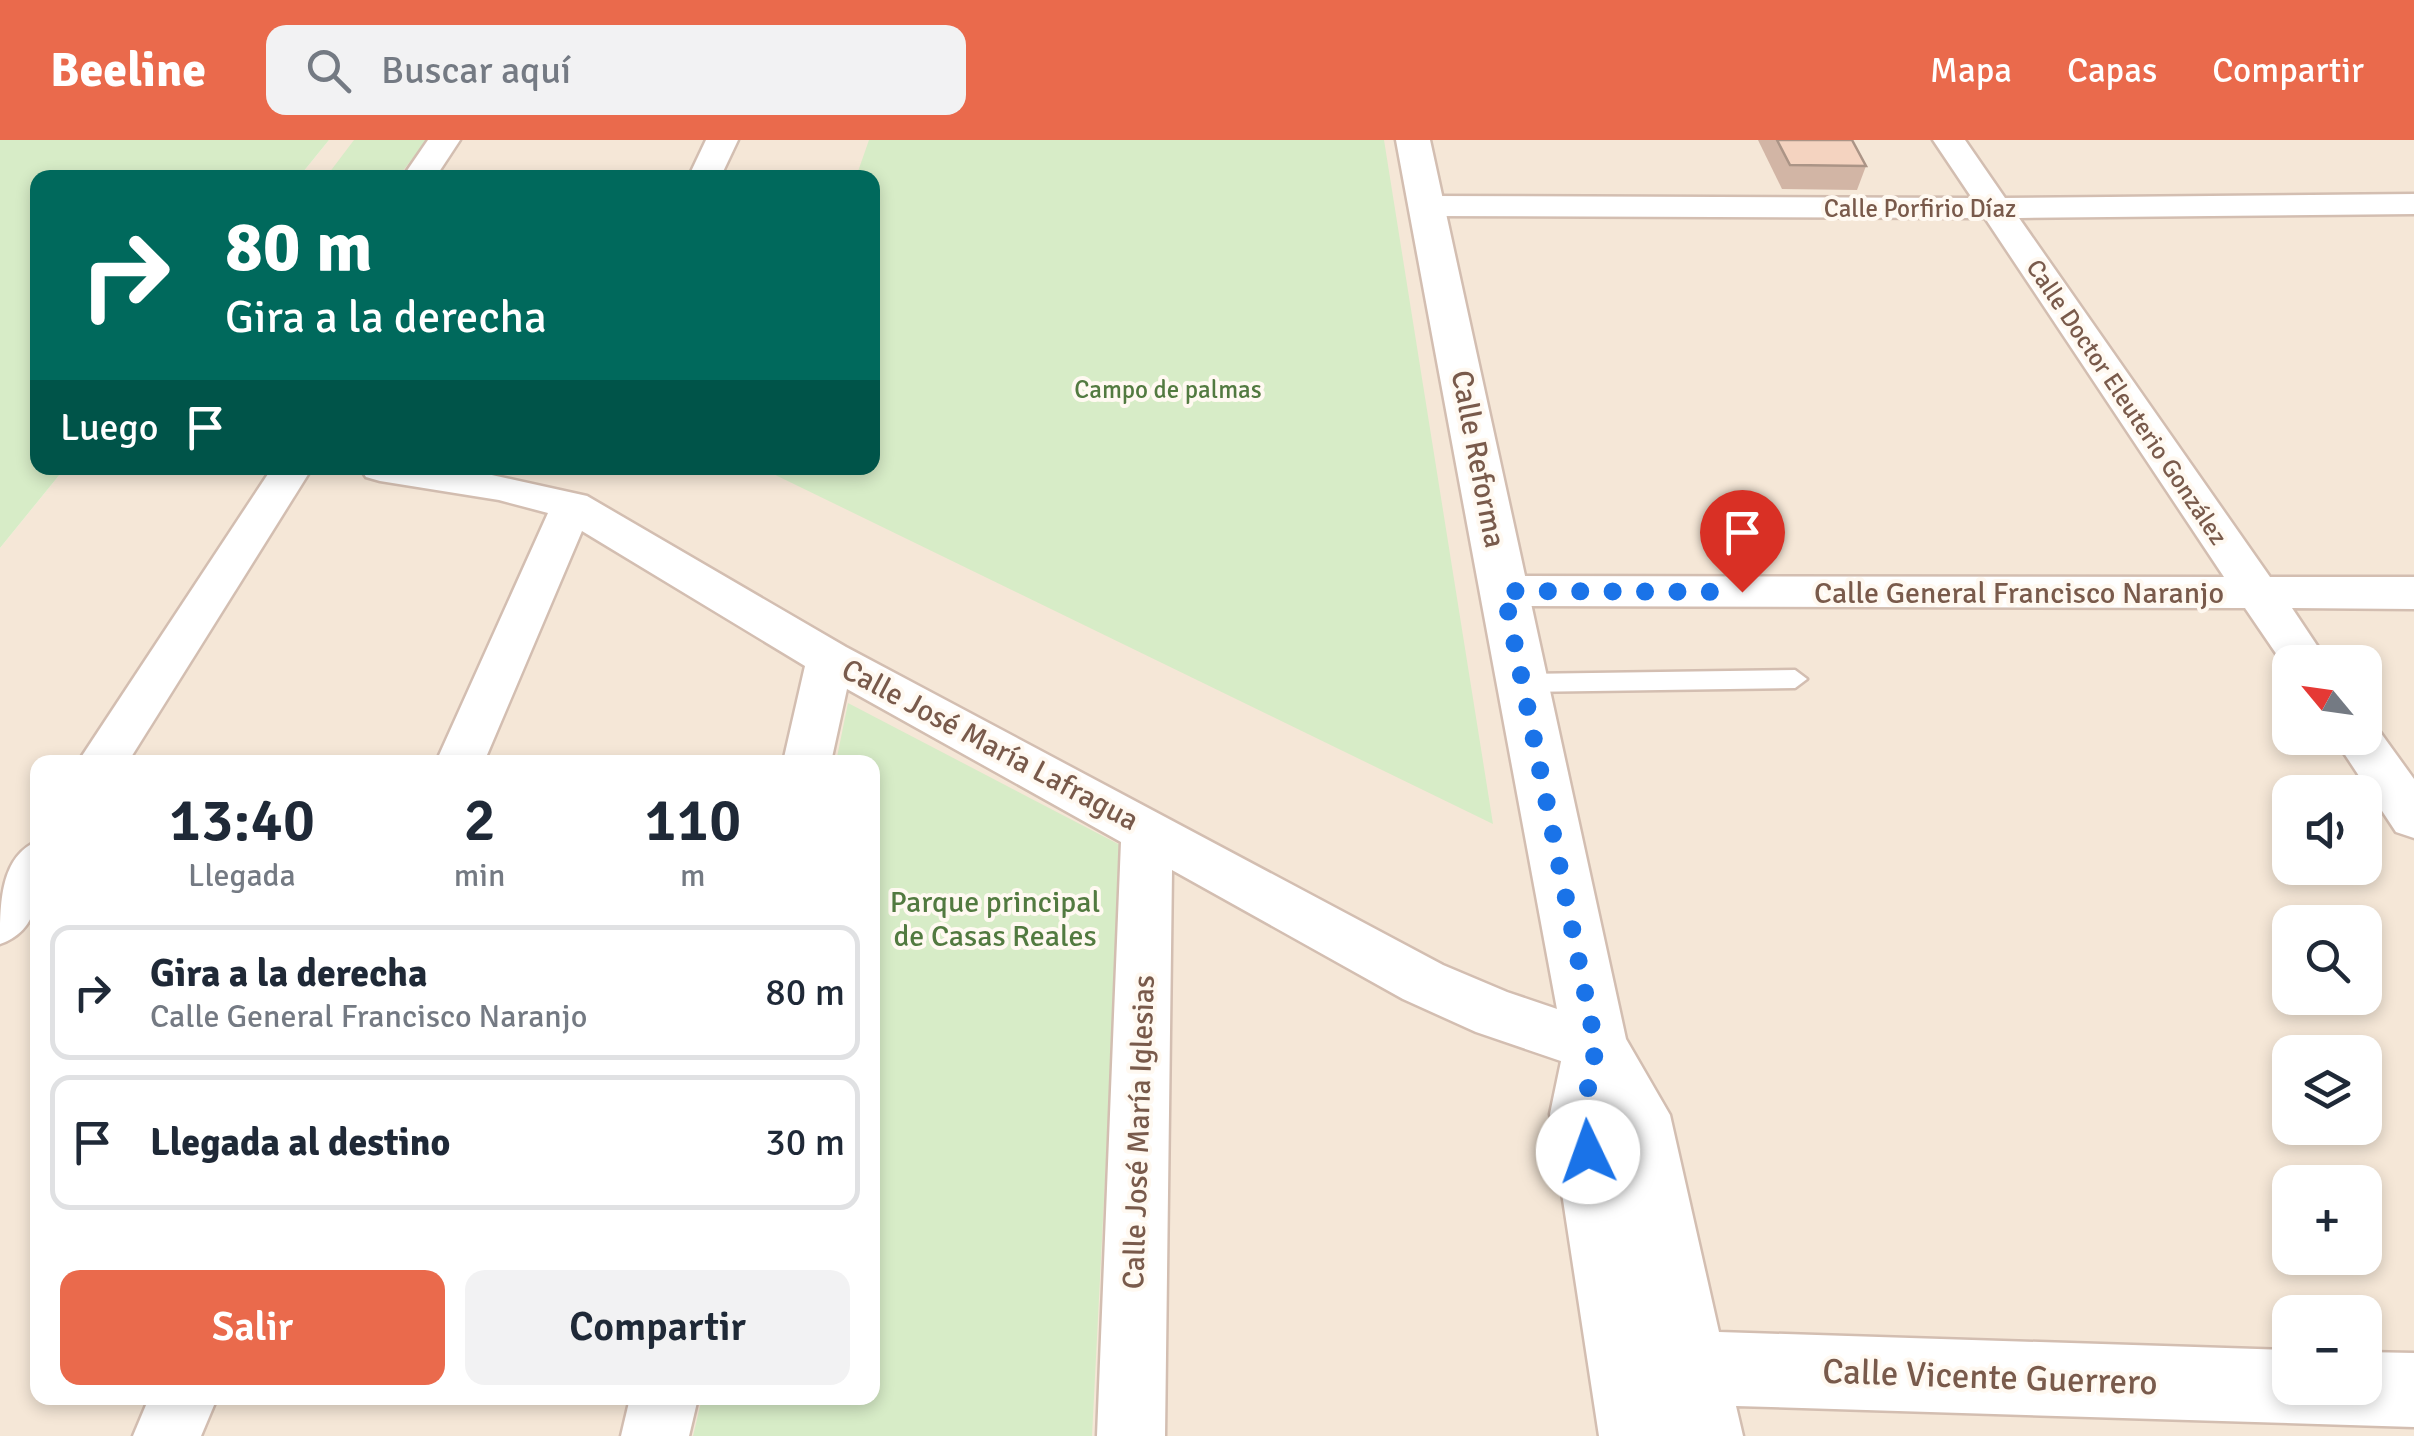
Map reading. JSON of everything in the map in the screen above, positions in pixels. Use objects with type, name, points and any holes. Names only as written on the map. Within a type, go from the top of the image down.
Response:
[{"type":"street","points":[[423,170],[444,140]]},
{"type":"street","points":[[708,170],[722,140]]},
{"type":"street","name":"Calle Reforma","points":[[1412,140],[1596,1047],[1583,1114],[1637,1436]]},
{"type":"street","name":"Calle Doctor Eleuterio González","points":[[1949,140],[2293,645]]},
{"type":"street","name":"Calle Porfirio Díaz","points":[[1427,206],[1996,208],[2414,204]]},
{"type":"street","points":[[107,755],[287,475]]},
{"type":"street","name":"Calle José María Lafragua","points":[[424,475],[499,487],[572,506],[830,658],[1423,982],[1496,1014],[1596,1047]]},
{"type":"street","points":[[463,755],[572,506]]},
{"type":"street","name":"Calle General Francisco Naranjo","points":[[1504,591],[2414,593]]},
{"type":"street","points":[[809,755],[830,658]]},
{"type":"street","points":[[2370,755],[2414,818]]},
{"type":"street","name":"Calle José María Iglesias","points":[[1131,1436],[1147,829]]},
{"type":"street","points":[[0,921],[30,874]]},
{"type":"street","points":[[1596,1047],[1636,1115],[1698,1402]]},
{"type":"street","name":"Calle Vicente Guerrero","points":[[1698,1402],[2272,1387]]},
{"type":"street","points":[[2382,1389],[2414,1390]]},
{"type":"street","points":[[167,1436],[181,1405]]},
{"type":"street","points":[[655,1436],[662,1405]]},
{"type":"lane","points":[[1523,682],[1796,678]]},
{"type":"shaded area","points":[[329,140],[2414,140],[2414,1436],[0,1436],[0,548],[59,475],[880,475],[880,170],[305,170]]},
{"type":"green space","points":[[0,140],[329,140],[305,170],[30,170],[30,475],[59,475],[0,548]]},
{"type":"green space","points":[[354,140],[427,140],[403,170],[331,170]]},
{"type":"green space","name":"Campo de palmas","points":[[869,140],[1384,140],[1493,824],[775,475],[880,475],[880,170],[858,170]]},
{"type":"green space","name":"Parque principal de Casas Reales","points":[[848,703],[1122,846],[1092,1436],[693,1436],[700,1405],[880,1405],[880,755],[837,755]]},
{"type":"building","points":[[1777,140],[1852,140],[1866,166],[1790,165]]},
{"type":"route","points":[[1588,1152],[1583,1114],[1596,1047],[1504,591],[1742,592]]}]
